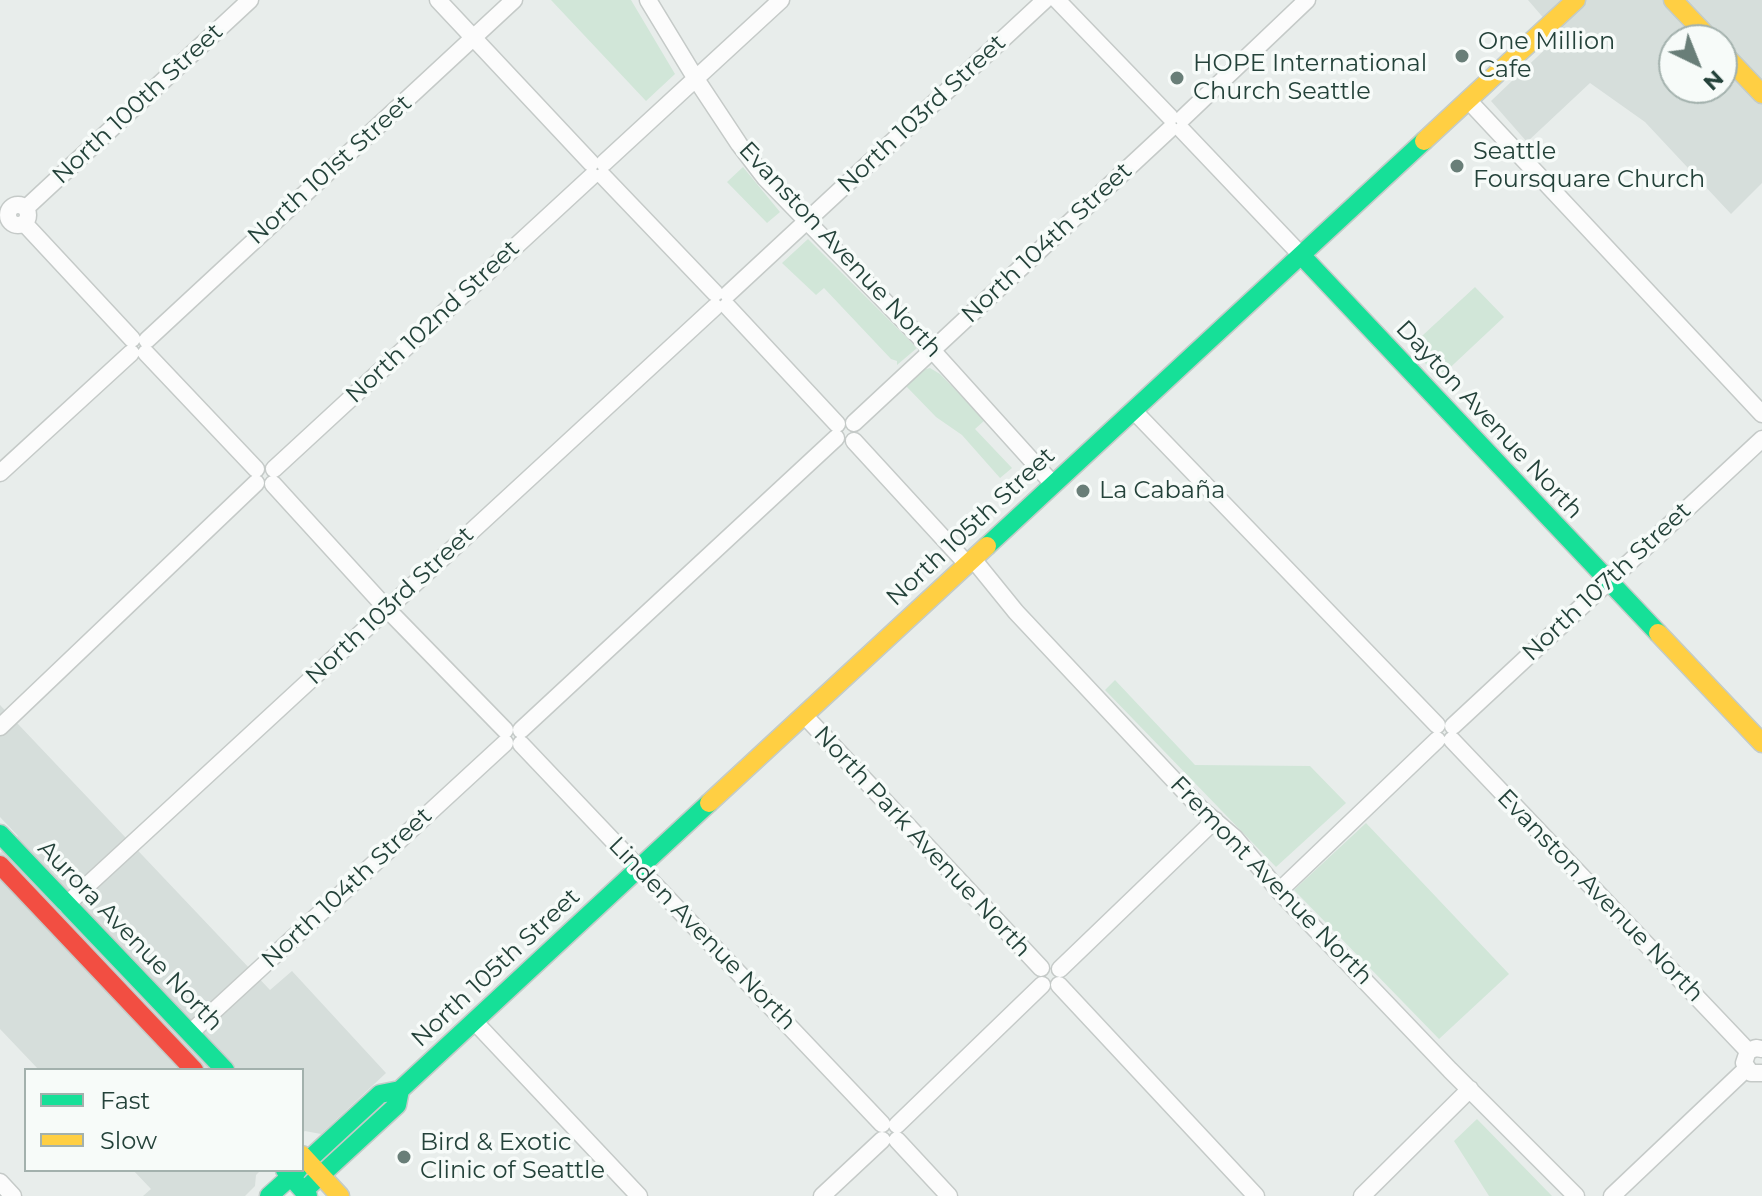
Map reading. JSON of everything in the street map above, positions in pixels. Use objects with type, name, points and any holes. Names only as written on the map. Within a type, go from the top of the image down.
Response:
[{"type":"main road","name":"North 105th Street","points":[[304,1165],[380,1094],[400,1090],[1576,0]]},
{"type":"main road","points":[[1673,0],[1696,24]]},
{"type":"main road","points":[[1738,69],[1762,94]]},
{"type":"main road","name":"Dayton Avenue North","points":[[1301,255],[1762,743]]},
{"type":"main road","name":"Aurora Avenue North","points":[[0,834],[223,1068]]},
{"type":"main road","name":"Aurora Avenue North","points":[[0,865],[192,1068]]},
{"type":"main road","points":[[304,1170],[340,1196]]},
{"type":"main road","name":"North 105th Street","points":[[269,1196],[296,1172]]},
{"type":"main road","points":[[301,1172],[303,1194]]},
{"type":"street","name":"North 100th Street","points":[[12,215],[250,0]]},
{"type":"street","points":[[438,0],[842,428]]},
{"type":"street","name":"North 101st Street","points":[[0,473],[514,0]]},
{"type":"street","name":"Evanston Avenue North","points":[[648,0],[696,79],[756,167],[932,350],[1053,484]]},
{"type":"street","name":"North 102nd Street","points":[[0,727],[265,476],[781,0]]},
{"type":"street","points":[[1046,0],[1058,0]]},
{"type":"street","name":"North 103rd Street","points":[[66,905],[1046,0]]},
{"type":"street","name":"Dayton Avenue North","points":[[1058,0],[1301,255]]},
{"type":"street","name":"North 104th Street","points":[[190,1033],[1307,0]]},
{"type":"street","points":[[1468,100],[1762,414]]},
{"type":"street","name":"Linden Avenue North","points":[[12,215],[265,476],[387,609],[639,868],[949,1196]]},
{"type":"street","name":"Evanston Avenue North","points":[[1133,410],[1755,1050]]},
{"type":"street","name":"Fremont Avenue North","points":[[842,428],[845,443],[854,441],[1201,809],[1235,838],[1279,891],[1576,1196]]},
{"type":"street","name":"North 107th Street","points":[[1279,891],[1762,439]]},
{"type":"street","name":"North Park Avenue North","points":[[804,715],[1256,1196]]},
{"type":"street","points":[[822,1196],[1215,820]]},
{"type":"street","points":[[474,1021],[639,1196]]},
{"type":"street","points":[[1612,1196],[1754,1071],[1744,1059],[1755,1050]]},
{"type":"street","points":[[1362,1196],[1470,1089]]},
{"type":"street","points":[[0,1182],[13,1196]]},
{"type":"shaded area","points":[[1528,0],[1762,0],[1762,183],[1731,214],[1645,122],[1590,83],[1527,142],[1491,101],[1559,36]]},
{"type":"shaded area","points":[[0,705],[270,990],[292,971],[386,1073],[321,1134],[304,1132],[304,1068],[37,1068],[0,1029],[0,853],[18,836],[0,817]]},
{"type":"shaded area","points":[[135,1172],[259,1172],[255,1186],[245,1196],[143,1196],[151,1189]]},
{"type":"green space","points":[[551,0],[631,0],[675,74],[646,101]]},
{"type":"green space","points":[[743,167],[780,212],[767,223],[727,182]]},
{"type":"green space","points":[[808,239],[917,348],[897,365],[897,361],[891,359],[824,288],[816,295],[782,263]]},
{"type":"green space","points":[[1475,287],[1504,317],[1439,378],[1410,347]]},
{"type":"green space","points":[[930,368],[940,374],[985,420],[975,429],[1012,468],[1000,478],[962,435],[936,417],[906,386],[922,370]]},
{"type":"green space","points":[[1115,680],[1195,765],[1310,766],[1346,803],[1276,867],[1105,690]]},
{"type":"green space","points":[[1366,823],[1509,974],[1439,1039],[1294,890]]},
{"type":"green space","points":[[1477,1119],[1552,1196],[1489,1196],[1454,1141]]},
{"type":"traffic: fast","points":[[987,546],[1424,141]]},
{"type":"traffic: fast","points":[[1301,255],[1658,633]]},
{"type":"traffic: fast","points":[[304,1164],[380,1094],[400,1090],[709,803]]},
{"type":"traffic: fast","points":[[0,834],[223,1068]]},
{"type":"traffic: fast","points":[[309,1186],[397,1105],[400,1090]]},
{"type":"traffic: fast","points":[[287,1172],[308,1196]]},
{"type":"traffic: fast","points":[[269,1196],[296,1172]]},
{"type":"traffic: slow","points":[[1424,141],[1576,0]]},
{"type":"traffic: slow","points":[[1673,0],[1696,24]]},
{"type":"traffic: slow","points":[[1738,69],[1762,94]]},
{"type":"traffic: slow","points":[[709,803],[987,546]]},
{"type":"traffic: slow","points":[[1658,633],[1762,743]]},
{"type":"traffic: slow","points":[[304,1157],[340,1196]]},
{"type":"traffic: jam","points":[[0,865],[192,1068]]},
{"type":"place","name":"One Million Cafe","points":[[1462,56]]},
{"type":"place","name":"HOPE International Church Seattle","points":[[1177,78]]},
{"type":"place","name":"Seattle Foursquare Church","points":[[1457,166]]},
{"type":"place","name":"La Cabaña","points":[[1083,491]]},
{"type":"place","name":"Bird & Exotic Clinic of Seattle","points":[[404,1157]]}]
